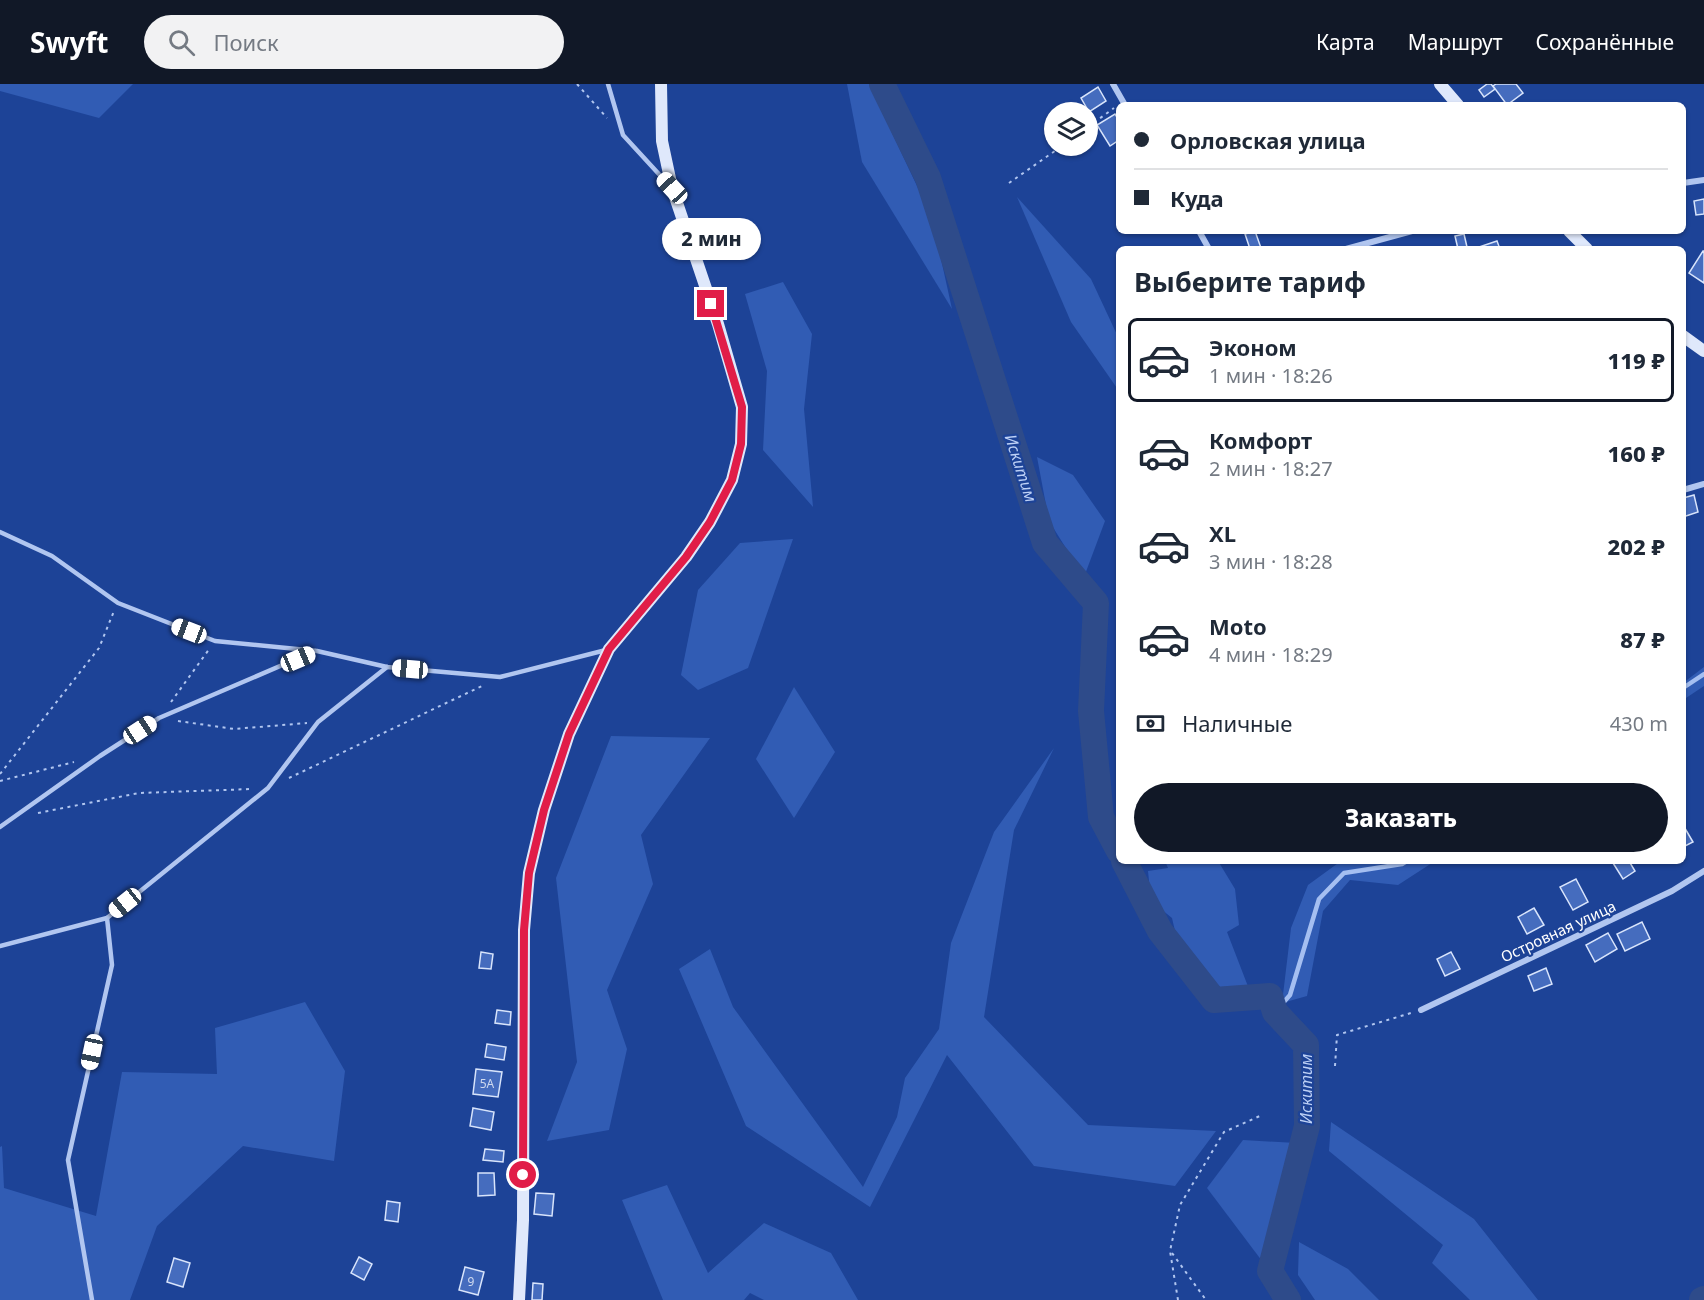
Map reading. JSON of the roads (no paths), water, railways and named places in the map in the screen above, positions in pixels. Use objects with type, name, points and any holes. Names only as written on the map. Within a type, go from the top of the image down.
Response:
[{"type":"main road","points":[[519,1300],[523,1220],[524,930],[529,873],[544,810],[569,734],[609,649],[686,557],[710,522],[732,480],[741,444],[742,407],[718,324],[672,188],[662,141],[661,84]]},
{"type":"main road","points":[[1440,84],[1455,102]]},
{"type":"main road","points":[[1576,234],[1585,246]]},
{"type":"main road","points":[[1686,338],[1704,351]]},
{"type":"street","points":[[1113,84],[1123,102]]},
{"type":"street","points":[[1686,183],[1704,180]]},
{"type":"street","points":[[1357,246],[1401,234]]},
{"type":"street","points":[[1686,488],[1704,484]]},
{"type":"street","name":"Островная улица","points":[[1421,1010],[1672,891],[1704,871]]},
{"type":"lane","points":[[608,84],[622,135],[672,188]]},
{"type":"lane","points":[[0,532],[52,556],[118,603],[215,640],[317,651],[387,667],[500,677],[609,649]]},
{"type":"lane","points":[[0,827],[159,717],[317,651]]},
{"type":"lane","points":[[0,946],[107,918],[268,788],[318,722],[387,667]]},
{"type":"lane","points":[[92,1300],[68,1160],[112,965],[107,918]]},
{"type":"waterway","name":"Искитим","points":[[882,84],[928,178],[1045,543],[1096,603],[1091,711],[1101,817],[1116,845]]},
{"type":"waterway","points":[[1686,686],[1704,674]]},
{"type":"waterway","name":"Искитим","points":[[1126,864],[1160,931],[1214,1000],[1270,996],[1275,1012],[1306,1045],[1307,1126],[1270,1271],[1288,1300]]},
{"type":"waterway","points":[[1275,1012],[1290,995],[1319,899],[1344,873],[1402,864]]}]
